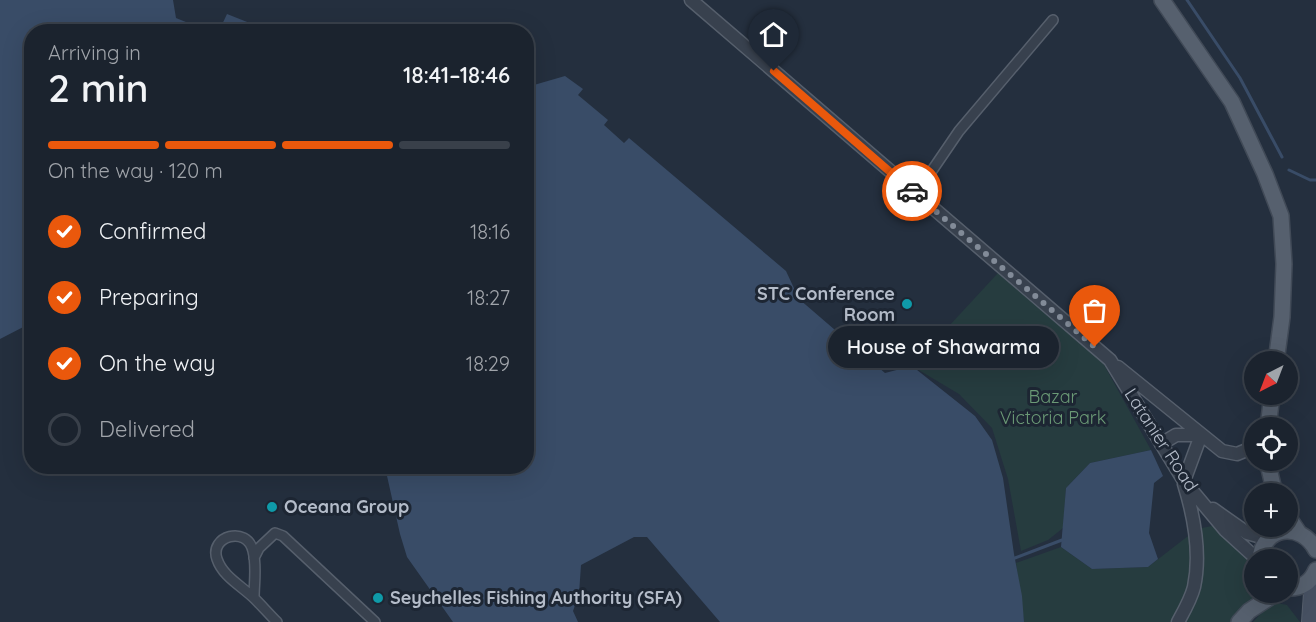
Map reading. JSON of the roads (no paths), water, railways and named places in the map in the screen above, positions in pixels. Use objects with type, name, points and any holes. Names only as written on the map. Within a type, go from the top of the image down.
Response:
[{"type":"main road","points":[[1162,0],[1232,102],[1269,183],[1281,216],[1284,254],[1282,306],[1276,351]]},
{"type":"main road","points":[[1306,534],[1316,550]]},
{"type":"main road","points":[[1298,587],[1314,574]]},
{"type":"main road","points":[[1309,622],[1314,574]]},
{"type":"main road","points":[[1244,617],[1250,603]]},
{"type":"main road","points":[[1244,617],[1263,603]]},
{"type":"street","name":"Latanier Road","points":[[691,0],[1110,360],[1184,481],[1225,530],[1247,549]]},
{"type":"street","points":[[916,194],[959,131],[1053,20]]},
{"type":"street","points":[[1110,360],[1222,451],[1229,454],[1244,451]]},
{"type":"street","points":[[1161,444],[1176,435],[1201,435]]},
{"type":"street","points":[[1178,622],[1194,589],[1196,568],[1191,507],[1184,481],[1201,435]]},
{"type":"street","name":"Latanier Road","points":[[1200,499],[1244,531]]},
{"type":"street","points":[[254,558],[259,549],[275,533],[283,536],[375,622]]},
{"type":"street","points":[[254,598],[254,558],[248,540],[236,535],[224,539],[215,552],[224,571],[277,622]]},
{"type":"water","points":[[0,0],[173,0],[176,18],[191,24],[24,24],[24,327],[0,339]]},
{"type":"water","points":[[227,14],[252,24],[222,24]]},
{"type":"water","points":[[565,76],[583,89],[578,95],[608,120],[604,125],[624,143],[629,138],[786,271],[799,299],[885,373],[912,366],[975,416],[992,440],[1003,478],[1024,622],[720,622],[647,537],[634,537],[581,565],[579,594],[573,611],[578,622],[453,622],[407,557],[387,474],[534,474],[534,85]]},
{"type":"water","points":[[1151,450],[1163,476],[1154,483],[1149,533],[1158,559],[1148,567],[1092,569],[1061,547],[1066,488],[1090,463]]},
{"type":"waterway","points":[[1187,0],[1240,78],[1282,157]]},
{"type":"waterway","points":[[1289,170],[1310,180],[1316,180]]},
{"type":"waterway","points":[[1015,558],[1062,540]]},
{"type":"place","name":"STC Conference Room","points":[[907,304]]},
{"type":"place","name":"House of Shawarma","points":[[1095,347]]},
{"type":"place","name":"Oceana Group","points":[[272,507]]},
{"type":"place","name":"Seychelles Fishing Authority (SFA)","points":[[378,598]]},
{"type":"park label","name":"Bazar Victoria Park","points":[[1053,407]]}]
